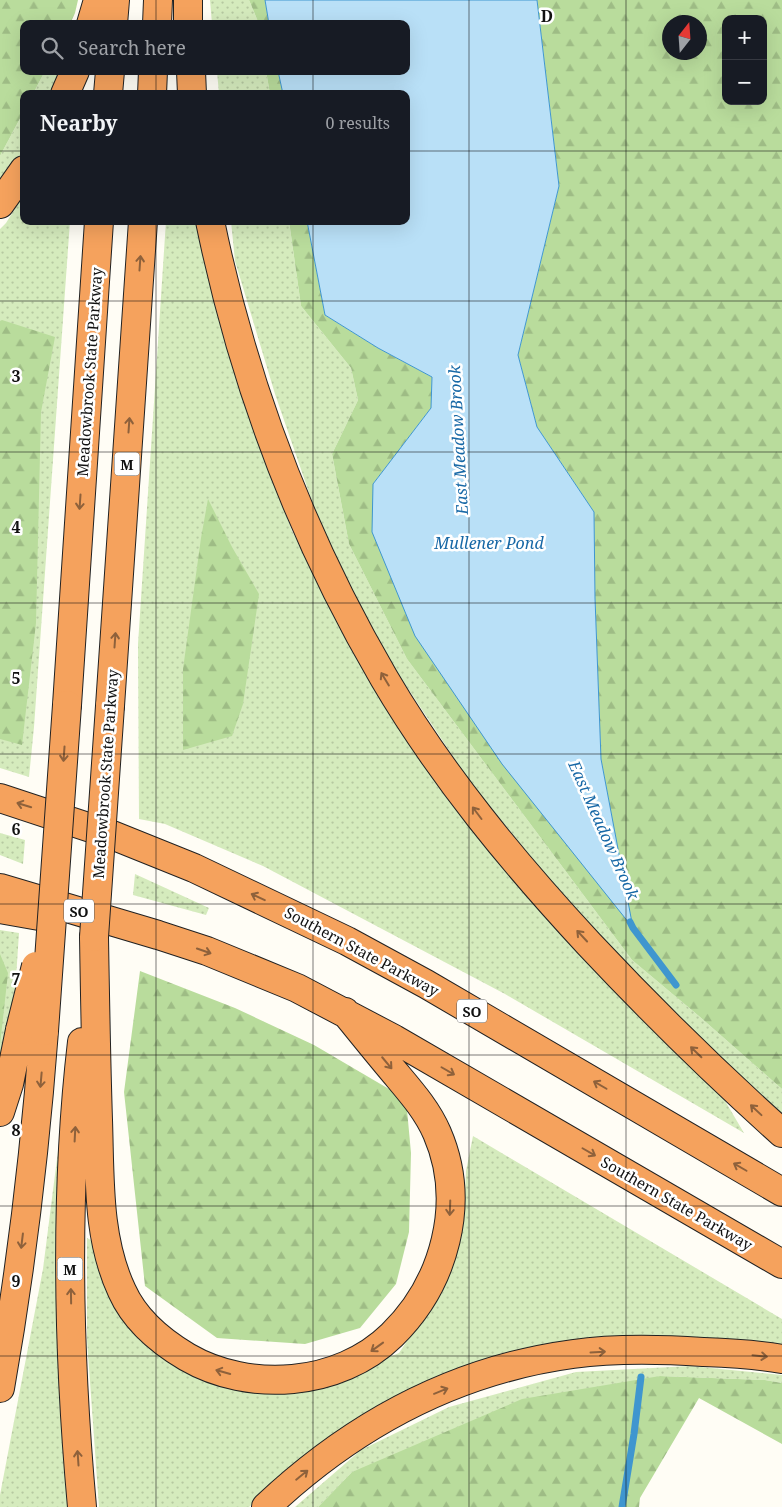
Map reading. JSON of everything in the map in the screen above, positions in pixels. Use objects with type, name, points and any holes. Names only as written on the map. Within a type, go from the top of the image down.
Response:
[{"type":"highway","points":[[92,20],[98,0]]},
{"type":"highway","points":[[113,20],[115,0]]},
{"type":"highway","points":[[157,20],[158,0]]},
{"type":"highway","points":[[188,0],[188,20]]},
{"type":"highway","points":[[68,90],[73,75]]},
{"type":"highway","points":[[108,90],[110,75]]},
{"type":"highway","points":[[152,90],[153,75]]},
{"type":"highway","points":[[191,75],[192,90]]},
{"type":"highway","points":[[0,204],[20,176]]},
{"type":"highway","name":"Meadowbrook State Parkway","points":[[32,1030],[55,892],[99,225]]},
{"type":"highway","name":"Meadowbrook State Parkway","points":[[82,1507],[72,1349],[70,1257],[77,1086],[94,937],[143,225]]},
{"type":"highway","points":[[211,225],[232,317],[269,436],[299,510],[330,576],[359,635],[385,680],[450,777],[487,827],[528,876],[648,1006],[782,1133]]},
{"type":"highway","name":"Southern State Parkway","points":[[0,798],[112,835],[194,868],[340,937],[426,984],[782,1192]]},
{"type":"highway","name":"Southern State Parkway","points":[[0,888],[158,935],[250,968],[297,988],[402,1044],[782,1264]]},
{"type":"highway","points":[[0,909],[158,935]]},
{"type":"highway","points":[[94,937],[100,1180],[104,1232],[109,1257],[123,1294],[154,1335],[174,1350],[214,1370],[256,1380],[281,1380],[308,1377],[352,1363],[391,1336],[405,1320],[420,1302],[441,1261],[449,1226],[451,1198],[449,1175],[437,1133],[426,1112],[413,1094],[345,1012]]},
{"type":"highway","points":[[0,1112],[9,1084],[32,1030]]},
{"type":"highway","points":[[0,1388],[31,1175],[32,1030]]},
{"type":"highway","points":[[266,1507],[324,1456],[366,1429],[423,1398],[502,1369],[574,1354],[633,1350],[690,1351],[782,1359]]},
{"type":"green space","points":[[0,0],[78,0],[72,20],[20,20],[20,75],[43,75],[35,90],[20,90],[20,118],[0,156]]},
{"type":"green space","points":[[210,0],[249,0],[257,20],[212,20]]},
{"type":"green space","points":[[249,0],[265,0],[268,20],[257,20]]},
{"type":"green space","points":[[537,0],[782,0],[782,1089],[632,960],[407,659],[349,544],[332,454],[358,400],[351,368],[301,306],[290,225],[308,225],[325,315],[378,348],[432,377],[431,408],[373,484],[632,927],[601,759],[594,512],[537,427],[518,355],[559,186]]},
{"type":"green space","points":[[43,75],[63,75],[58,90],[35,90]]},
{"type":"green space","points":[[217,75],[267,75],[269,90],[219,90]]},
{"type":"green space","points":[[267,75],[279,75],[282,90],[269,90]]},
{"type":"green space","points":[[20,118],[20,155],[0,189],[0,156]]},
{"type":"green space","points":[[20,200],[20,225],[70,225],[29,777],[0,768],[0,229]]},
{"type":"green space","points":[[166,225],[202,225],[247,408],[292,531],[381,694],[721,1094],[744,1133],[505,994],[263,866],[165,824],[139,819],[138,644]]},
{"type":"green space","points":[[231,225],[290,225],[301,306],[351,368],[358,400],[332,454],[349,544],[407,659],[632,960],[782,1089],[782,1116],[699,1040],[572,907],[470,782],[391,663],[324,536],[275,394],[235,261]]},
{"type":"green space","points":[[2,320],[55,337],[41,412],[36,623],[22,745],[0,739],[0,321]]},
{"type":"green space","points":[[208,499],[232,547],[259,594],[243,704],[232,736],[183,750],[183,669]]},
{"type":"green space","points":[[0,833],[25,840],[23,864],[0,855]]},
{"type":"green space","points":[[135,874],[209,908],[206,915],[133,895]]},
{"type":"green space","points":[[0,930],[19,933],[12,1038],[0,1079]]},
{"type":"green space","points":[[0,954],[8,973],[0,1045]]},
{"type":"green space","points":[[140,971],[235,1008],[314,1045],[406,1099],[411,1153],[409,1232],[396,1284],[360,1328],[305,1344],[217,1338],[145,1286],[124,1092]]},
{"type":"green space","points":[[473,1136],[782,1319],[782,1351],[487,1364],[337,1432],[249,1507],[99,1507],[87,1340],[87,1238],[100,1245],[179,1368],[250,1393],[319,1387],[399,1353],[447,1281],[464,1213],[466,1171]]},
{"type":"green space","points":[[59,1143],[63,1429],[70,1507],[0,1507],[0,1495],[43,1269]]},
{"type":"green space","points":[[691,1366],[782,1375],[782,1383],[765,1380],[660,1376],[352,1472],[318,1507],[295,1507],[361,1450],[449,1407],[576,1372]]},
{"type":"green space","points":[[660,1376],[765,1380],[782,1383],[782,1444],[699,1398],[640,1498],[639,1507],[318,1507],[352,1472],[522,1399]]},
{"type":"water","name":"Mullener Pond","points":[[265,0],[537,0],[559,186],[518,355],[537,427],[594,512],[601,759],[633,928],[502,764],[415,636],[372,532],[373,484],[431,408],[432,377],[378,348],[325,315],[308,225],[410,225],[410,90],[282,90],[279,75],[410,75],[410,20],[268,20]]},
{"type":"waterway","name":"East Meadow Brook","points":[[630,922],[676,985]]},
{"type":"waterway","name":"East Meadow Brook","points":[[622,1507],[641,1377]]}]
